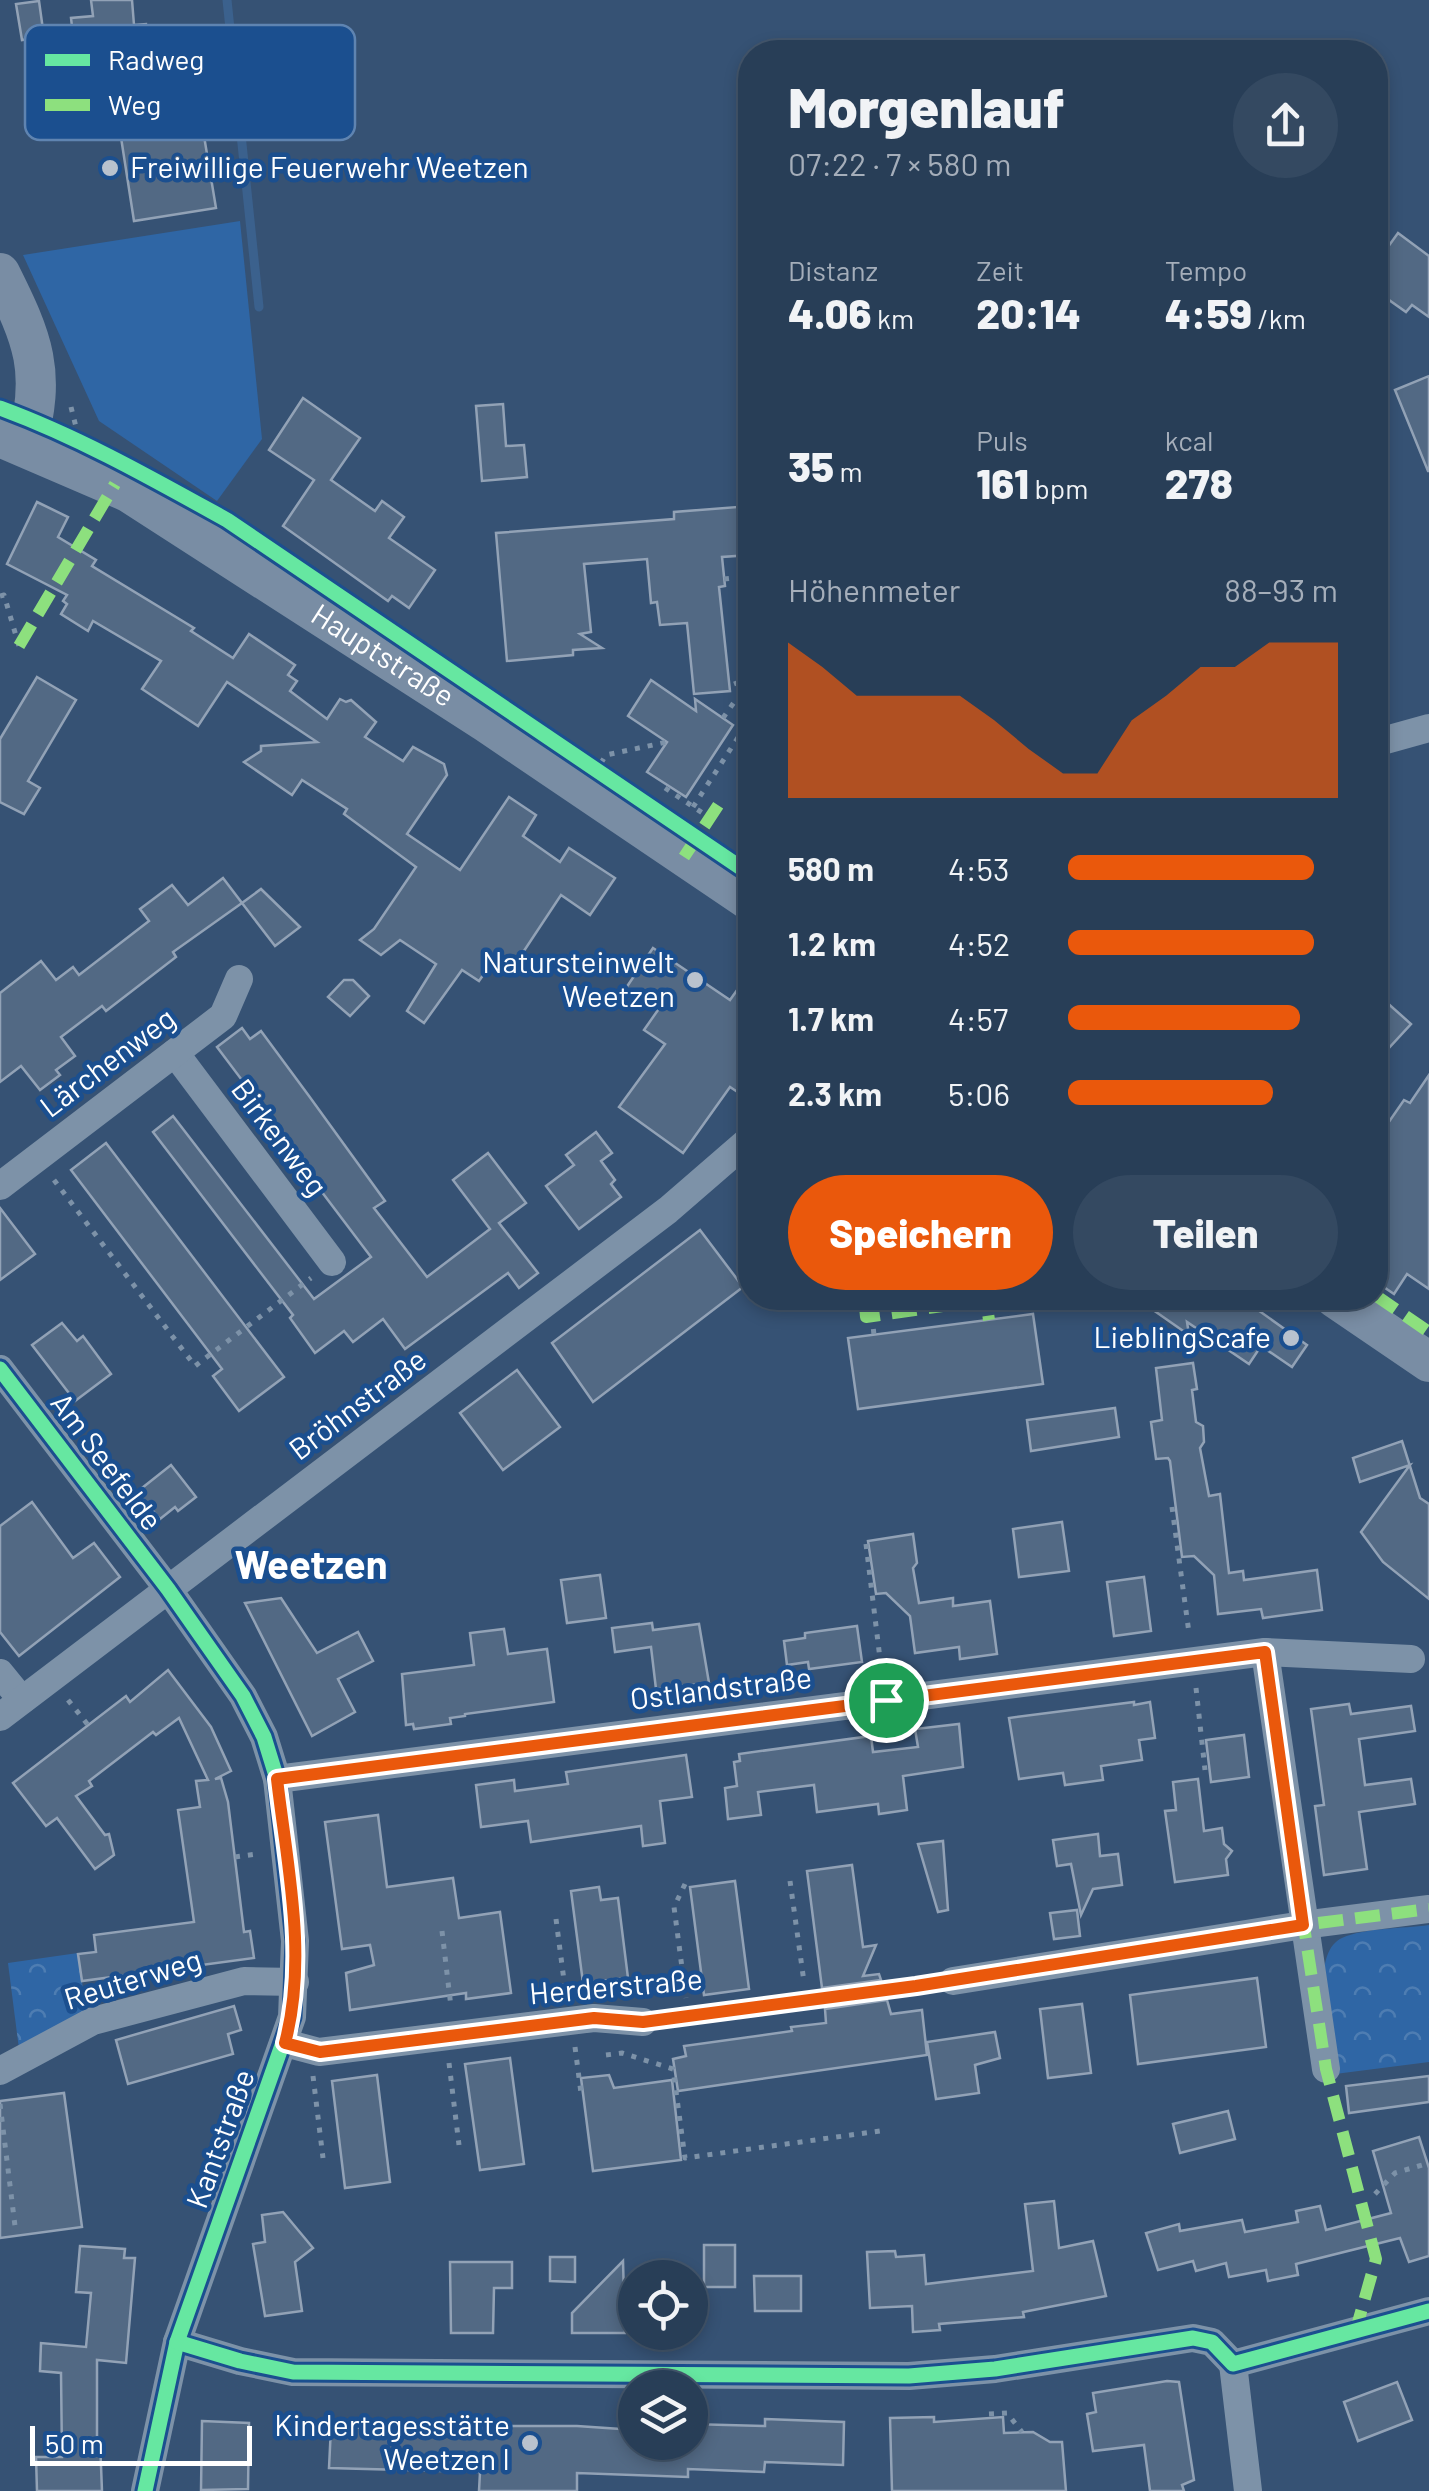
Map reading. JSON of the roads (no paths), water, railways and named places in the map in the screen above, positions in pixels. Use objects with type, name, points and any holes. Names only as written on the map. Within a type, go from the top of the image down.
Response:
[{"type":"street","points":[[0,273],[27,327],[37,370],[33,420],[13,441]]},
{"type":"street","name":"Hauptstraße","points":[[13,441],[128,492],[487,724],[738,893]]},
{"type":"street","points":[[1388,739],[1429,728]]},
{"type":"street","name":"Lärchenweg","points":[[0,1186],[224,1016],[238,979]]},
{"type":"street","name":"Birkenweg","points":[[175,1053],[332,1262]]},
{"type":"street","name":"Bröhnstraße","points":[[11,1708],[668,1210],[738,1149]]},
{"type":"street","points":[[1353,1310],[1429,1362]]},
{"type":"street","name":"Am Seefelde","points":[[0,1369],[168,1589]]},
{"type":"street","name":"Kantstraße","points":[[145,2491],[177,2342],[297,2046],[292,2016],[295,1941],[277,1779],[264,1737],[243,1696],[168,1589]]},
{"type":"street","points":[[1265,1652],[1326,2068]]},
{"type":"street","name":"Ostlandstraße","points":[[277,1779],[1265,1652],[1411,1659]]},
{"type":"street","points":[[0,1673],[11,1708]]},
{"type":"street","points":[[953,1980],[1429,1909]]},
{"type":"street","name":"Reuterweg","points":[[0,2072],[93,2021],[244,1981],[295,1982]]},
{"type":"street","name":"Herderstraße","points":[[297,2046],[320,2052],[594,2018],[643,2022]]},
{"type":"street","points":[[1233,2364],[1429,2311]]},
{"type":"street","points":[[177,2342],[240,2362],[293,2372],[909,2376],[995,2368],[1192,2338],[1212,2342],[1233,2364],[1248,2491]]},
{"type":"lane","name":"Herderstraße","points":[[643,2022],[953,1980]]},
{"type":"waterway","points":[[227,0],[230,25]]},
{"type":"waterway","points":[[242,140],[259,307]]},
{"type":"place","name":"Freiwillige Feuerwehr Weetzen","points":[[110,168]]},
{"type":"place","name":"Natursteinwelt Weetzen","points":[[695,980]]},
{"type":"place","name":"LieblingScafe","points":[[1291,1338]]},
{"type":"place","name":"Kindertagesstätte Weetzen I","points":[[530,2443]]},
{"type":"district","name":"Weetzen","points":[[311,1565]]}]
